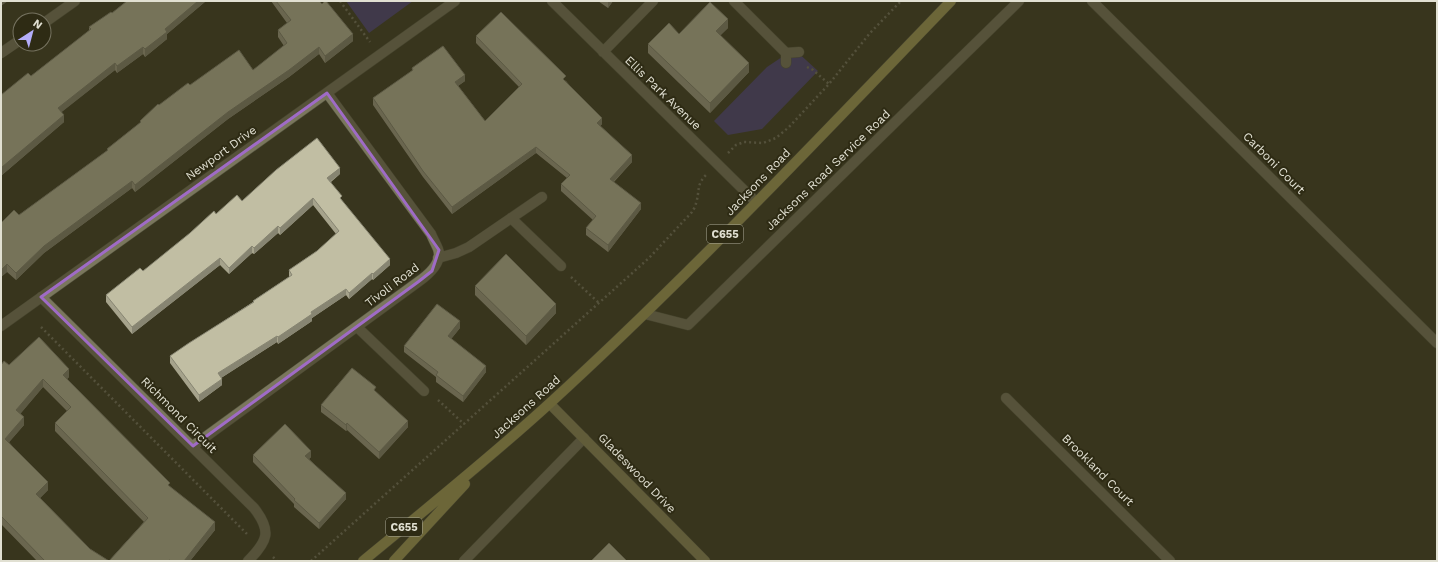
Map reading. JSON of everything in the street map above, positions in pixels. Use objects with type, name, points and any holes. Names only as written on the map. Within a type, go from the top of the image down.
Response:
[{"type":"main road","name":"Jacksons Road","points":[[363,561],[489,457],[550,404],[645,314],[952,1]]},
{"type":"main road","name":"Jacksons Road","points":[[394,561],[489,457]]},
{"type":"street","points":[[52,17],[75,1]]},
{"type":"street","name":"Newport Drive","points":[[1,326],[455,1]]},
{"type":"street","name":"Ellis Park Avenue","points":[[552,1],[756,202]]},
{"type":"street","points":[[603,52],[652,1]]},
{"type":"street","points":[[734,1],[786,52],[799,52]]},
{"type":"street","name":"Jacksons Road Service Road","points":[[645,314],[688,325],[1019,1]]},
{"type":"street","name":"Carboni Court","points":[[1092,1],[1437,343]]},
{"type":"street","points":[[1,53],[12,45]]},
{"type":"street","points":[[786,52],[786,64]]},
{"type":"street","points":[[327,93],[431,234],[439,250],[438,258],[456,254],[469,247],[542,198]]},
{"type":"street","points":[[511,218],[561,266]]},
{"type":"street","name":"Tivoli Road","points":[[193,446],[418,282],[432,271],[438,258]]},
{"type":"street","name":"Richmond Circuit","points":[[41,297],[254,508],[263,520],[266,535],[261,546]]},
{"type":"street","points":[[356,327],[424,392]]},
{"type":"street","name":"Brookland Court","points":[[1006,398],[1170,561]]},
{"type":"street","name":"Gladeswood Drive","points":[[550,404],[704,561]]},
{"type":"street","points":[[464,561],[584,438]]},
{"type":"street","points":[[248,561],[261,546]]},
{"type":"path","points":[[340,1],[380,55]]},
{"type":"path","points":[[311,561],[650,258],[688,216],[696,204],[698,187],[701,180],[736,144],[744,142],[763,143],[776,138],[788,127],[829,84],[870,34],[900,1]]},
{"type":"path","points":[[561,266],[599,303]]},
{"type":"path","points":[[40,327],[277,561]]},
{"type":"path","points":[[436,399],[464,424]]},
{"type":"highlighted area","points":[[327,93],[439,250],[432,271],[193,446],[41,297]]},
{"type":"shaded area","points":[[346,1],[413,1],[369,33]]},
{"type":"shaded area","points":[[794,49],[818,71],[762,129],[728,135],[714,121],[767,67]]},
{"type":"building","points":[[127,1],[198,1],[165,29],[167,32],[145,49],[143,47],[117,66],[115,63],[58,108],[64,115],[1,167],[1,95],[28,73],[31,76],[91,29],[89,27],[111,12],[112,13]]},
{"type":"building","points":[[276,1],[319,1],[322,4],[326,1],[353,34],[325,56],[319,47],[289,70],[228,112],[135,185],[132,181],[44,246],[16,273],[7,264],[1,270],[1,223],[14,210],[19,215],[108,150],[107,149],[141,122],[140,121],[158,104],[159,105],[188,83],[190,85],[239,50],[253,70],[287,43],[278,30],[291,20]]},
{"type":"building","points":[[710,2],[728,19],[716,31],[749,63],[710,103],[648,44],[669,23],[679,34]]},
{"type":"building","points":[[501,12],[566,76],[563,79],[602,118],[597,123],[632,155],[610,179],[641,203],[608,245],[586,228],[596,216],[561,184],[570,175],[536,147],[452,207],[423,171],[373,98],[413,70],[412,68],[443,46],[465,75],[455,82],[485,121],[522,84],[476,36]]},
{"type":"building","points":[[317,138],[340,168],[327,178],[342,196],[340,198],[390,259],[349,293],[346,289],[311,312],[312,314],[278,337],[277,336],[218,373],[222,379],[199,395],[170,356],[254,302],[253,301],[292,275],[289,270],[317,251],[339,231],[313,198],[280,228],[278,226],[254,248],[252,246],[229,268],[220,258],[132,327],[106,295],[140,268],[143,271],[190,233],[214,211],[216,214],[237,195],[242,201],[276,170]]},
{"type":"building","points":[[506,254],[556,304],[526,336],[475,286]]},
{"type":"building","points":[[437,304],[460,321],[448,336],[486,366],[463,396],[436,375],[438,372],[404,346]]},
{"type":"building","points":[[39,337],[69,369],[63,375],[170,483],[168,485],[215,522],[184,561],[169,560],[168,561],[109,561],[45,561],[1,516],[1,365],[4,361],[9,365]],"holes":[[[43,379],[71,407],[55,423],[148,518],[109,561],[90,549],[36,494],[48,482],[5,439],[24,417],[16,410]]]},
{"type":"building","points":[[352,368],[376,387],[374,390],[408,421],[379,452],[347,423],[346,425],[321,405]]},
{"type":"building","points":[[285,424],[311,451],[305,456],[346,493],[319,523],[294,500],[295,499],[253,455]]},
{"type":"building","points":[[609,543],[627,561],[591,561]]}]
